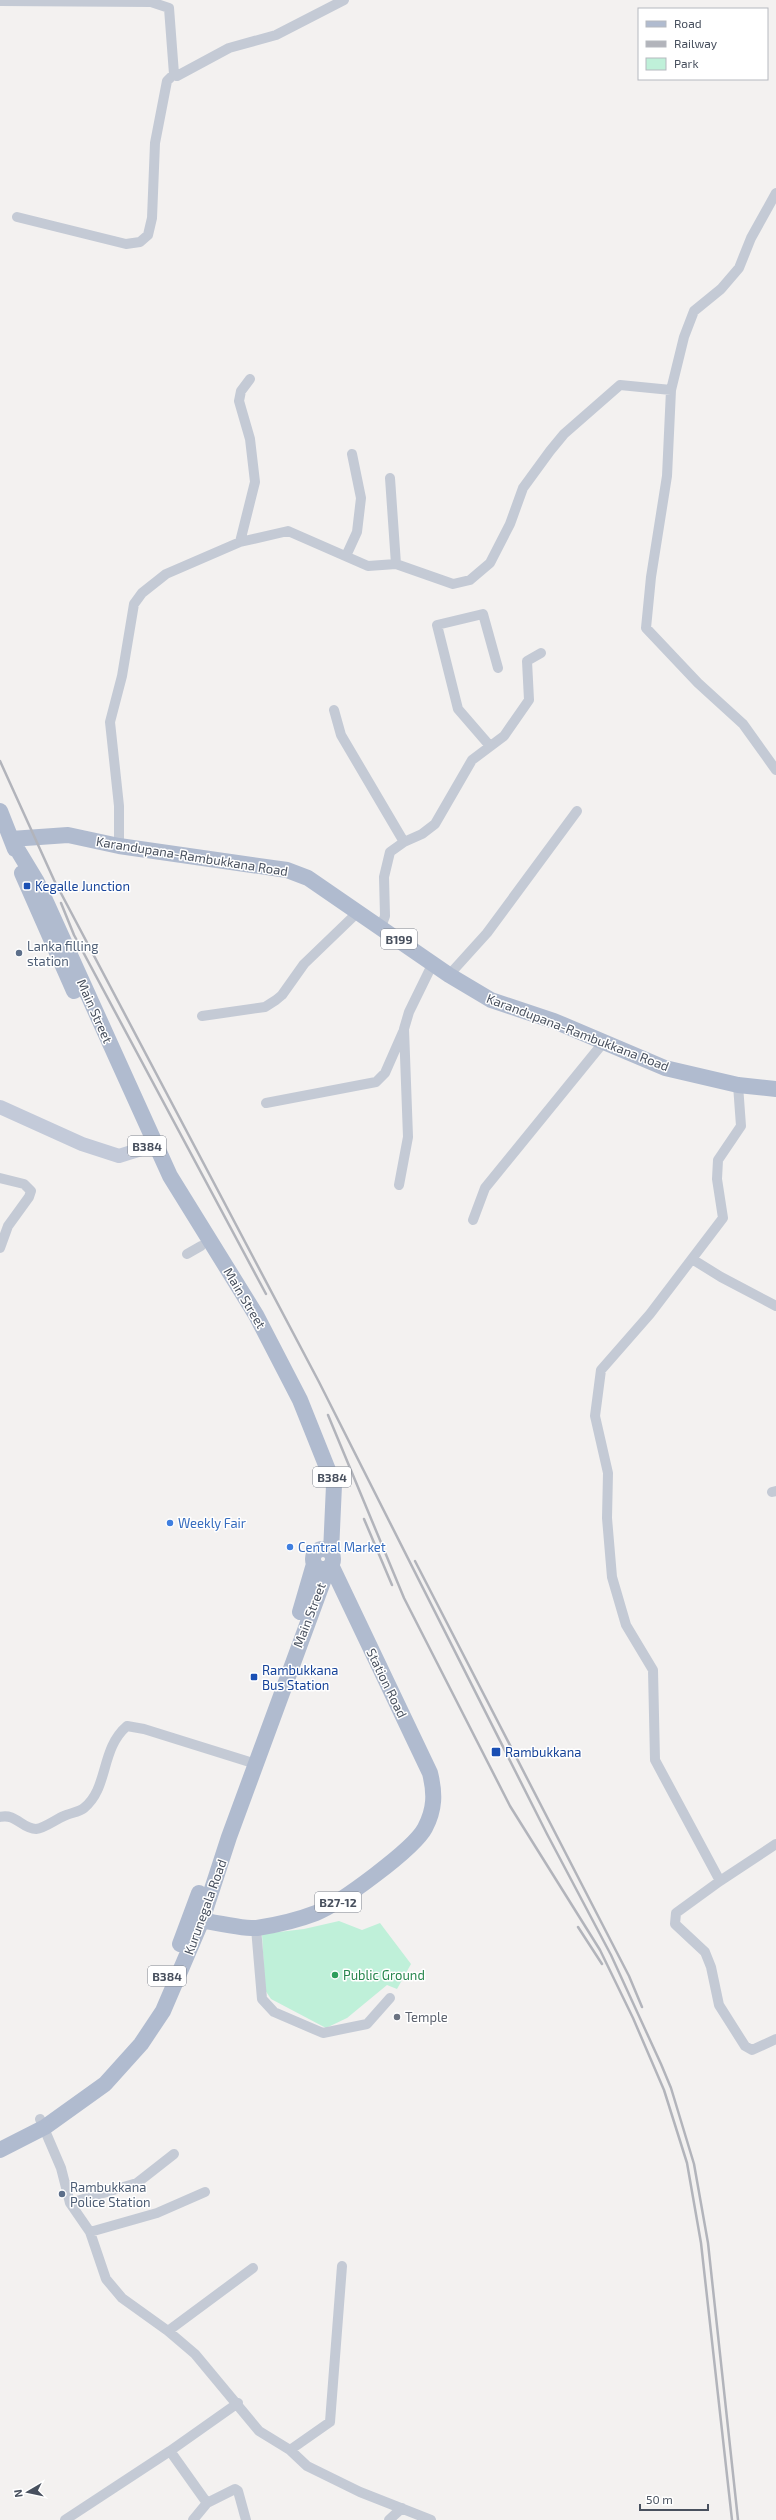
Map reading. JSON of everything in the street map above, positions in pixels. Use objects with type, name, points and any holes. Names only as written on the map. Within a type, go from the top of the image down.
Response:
[{"type":"main road","name":"Main Street","points":[[0,811],[12,839],[27,886],[42,921],[151,1146],[171,1196],[233,1296],[293,1405],[314,1436]]},
{"type":"main road","name":"Karandupana-Rambukkana Road","points":[[12,839],[68,835],[118,846],[287,870],[308,878],[449,975],[491,1000],[554,1021],[664,1068],[738,1085],[776,1089]]},
{"type":"main road","name":"Main Street","points":[[151,1146],[256,1316],[300,1400],[334,1485],[333,1520],[324,1560],[290,1645],[255,1758]]},
{"type":"main road","name":"Station Road","points":[[256,1928],[316,1914],[331,1906],[377,1872],[419,1837],[425,1829],[434,1804],[430,1773],[422,1752],[324,1560]]},
{"type":"main road","name":"Kurunegala Road","points":[[0,2150],[105,2084],[141,2044],[171,1996],[196,1919],[228,1837],[255,1758]]},
{"type":"main road","name":"B27-12","points":[[196,1919],[256,1928]]},
{"type":"main road","name":"Kurunegala Road","points":[[0,2142],[43,2123]]},
{"type":"street","points":[[174,74],[177,76],[229,48],[276,35],[344,0]]},
{"type":"street","points":[[0,1],[151,2],[169,8],[174,74],[167,81],[155,143],[152,218],[148,235],[140,242],[126,244],[17,217]]},
{"type":"street","points":[[776,193],[751,238],[739,268],[721,288],[694,311],[684,336],[671,390],[667,476],[651,577],[646,628],[698,684],[743,724],[776,770]]},
{"type":"street","points":[[240,542],[255,482],[250,439],[239,401],[241,391],[250,379]]},
{"type":"street","points":[[118,846],[119,806],[110,722],[122,676],[134,604],[142,593],[166,574],[240,542],[288,531],[368,566],[396,564],[453,584],[470,580],[490,563],[510,524],[523,488],[564,434],[620,385],[671,390]]},
{"type":"street","points":[[346,556],[357,532],[361,498],[352,454]]},
{"type":"street","points":[[390,478],[396,564]]},
{"type":"street","points":[[490,746],[458,709],[437,625],[483,614],[498,668]]},
{"type":"street","points":[[380,927],[385,916],[384,877],[390,852],[404,842],[422,834],[435,824],[472,760],[504,736],[529,700],[527,661],[541,653]]},
{"type":"street","points":[[334,710],[341,735],[404,842]]},
{"type":"street","points":[[449,975],[487,933],[577,811]]},
{"type":"street","points":[[202,1016],[265,1007],[276,1000],[282,995],[304,964],[358,912]]},
{"type":"street","points":[[266,1103],[376,1082],[385,1073],[404,1029],[409,1012],[433,963]]},
{"type":"street","points":[[399,1185],[408,1137],[404,1029]]},
{"type":"street","points":[[473,1220],[485,1188],[603,1043]]},
{"type":"street","points":[[720,1881],[655,1760],[653,1670],[626,1625],[612,1577],[607,1518],[608,1473],[595,1416],[601,1370],[650,1314],[723,1218],[717,1178],[718,1160],[741,1126],[738,1085]]},
{"type":"street","points":[[0,1107],[82,1144],[119,1156],[151,1146]]},
{"type":"street","points":[[0,1178],[24,1184],[31,1191],[29,1197],[8,1226],[0,1248]]},
{"type":"street","points":[[187,1254],[201,1246]]},
{"type":"street","points":[[692,1259],[721,1278],[776,1306]]},
{"type":"street","points":[[0,1817],[16,1818],[27,1827],[37,1829],[70,1813],[83,1810],[96,1797],[109,1751],[116,1735],[126,1726],[144,1729],[255,1758]]},
{"type":"street","points":[[776,1844],[676,1912],[675,1924],[705,1952],[711,1967],[719,2005],[746,2046],[752,2050],[763,2047],[776,2039]]},
{"type":"street","points":[[256,1928],[262,1999],[274,2012],[323,2033],[367,2024],[390,1998]]},
{"type":"street","points":[[43,2123],[61,2168],[70,2203],[90,2232],[106,2279],[122,2298],[168,2330],[194,2354],[238,2403],[259,2431],[290,2450],[307,2466],[360,2492],[431,2520]]},
{"type":"street","points":[[70,2203],[137,2183],[174,2154]]},
{"type":"street","points":[[90,2232],[158,2213],[205,2192]]},
{"type":"street","points":[[290,2450],[330,2422],[342,2266]]},
{"type":"street","points":[[168,2330],[253,2268]]},
{"type":"street","points":[[65,2520],[170,2451],[238,2403]]},
{"type":"street","points":[[170,2451],[206,2503]]},
{"type":"street","points":[[192,2519],[206,2503],[235,2490],[238,2491],[246,2520]]},
{"type":"street","points":[[390,2520],[402,2508]]},
{"type":"green space","name":"Public Ground","points":[[339,1921],[362,1930],[380,1923],[411,1964],[397,1989],[387,1985],[347,2018],[326,2028],[271,1999],[265,1990],[262,1934],[304,1929]]},
{"type":"railway","points":[[0,761],[54,880],[319,1382],[547,1834],[611,1955],[661,2064],[671,2088],[694,2164],[708,2243],[738,2520]]},
{"type":"railway","points":[[61,903],[74,935],[266,1294]]},
{"type":"railway","points":[[328,1415],[404,1598],[510,1806],[600,1950],[633,2018],[664,2090],[687,2163],[701,2243],[732,2520]]},
{"type":"railway","points":[[364,1519],[392,1585]]},
{"type":"railway","points":[[415,1561],[629,1976],[642,2007]]},
{"type":"railway","points":[[578,1927],[602,1964]]},
{"type":"place","name":"Kegalle Junction","points":[[27,886]]},
{"type":"place","name":"Lanka filling station","points":[[19,953]]},
{"type":"place","name":"Weekly Fair","points":[[170,1523]]},
{"type":"place","name":"Central Market","points":[[290,1547]]},
{"type":"place","name":"Rambukkana Bus Station","points":[[254,1677]]},
{"type":"place","name":"Rambukkana","points":[[496,1752]]},
{"type":"place","name":"Public Ground","points":[[335,1975]]},
{"type":"place","name":"Temple","points":[[397,2017]]},
{"type":"place","name":"Rambukkana Police Station","points":[[62,2194]]}]
